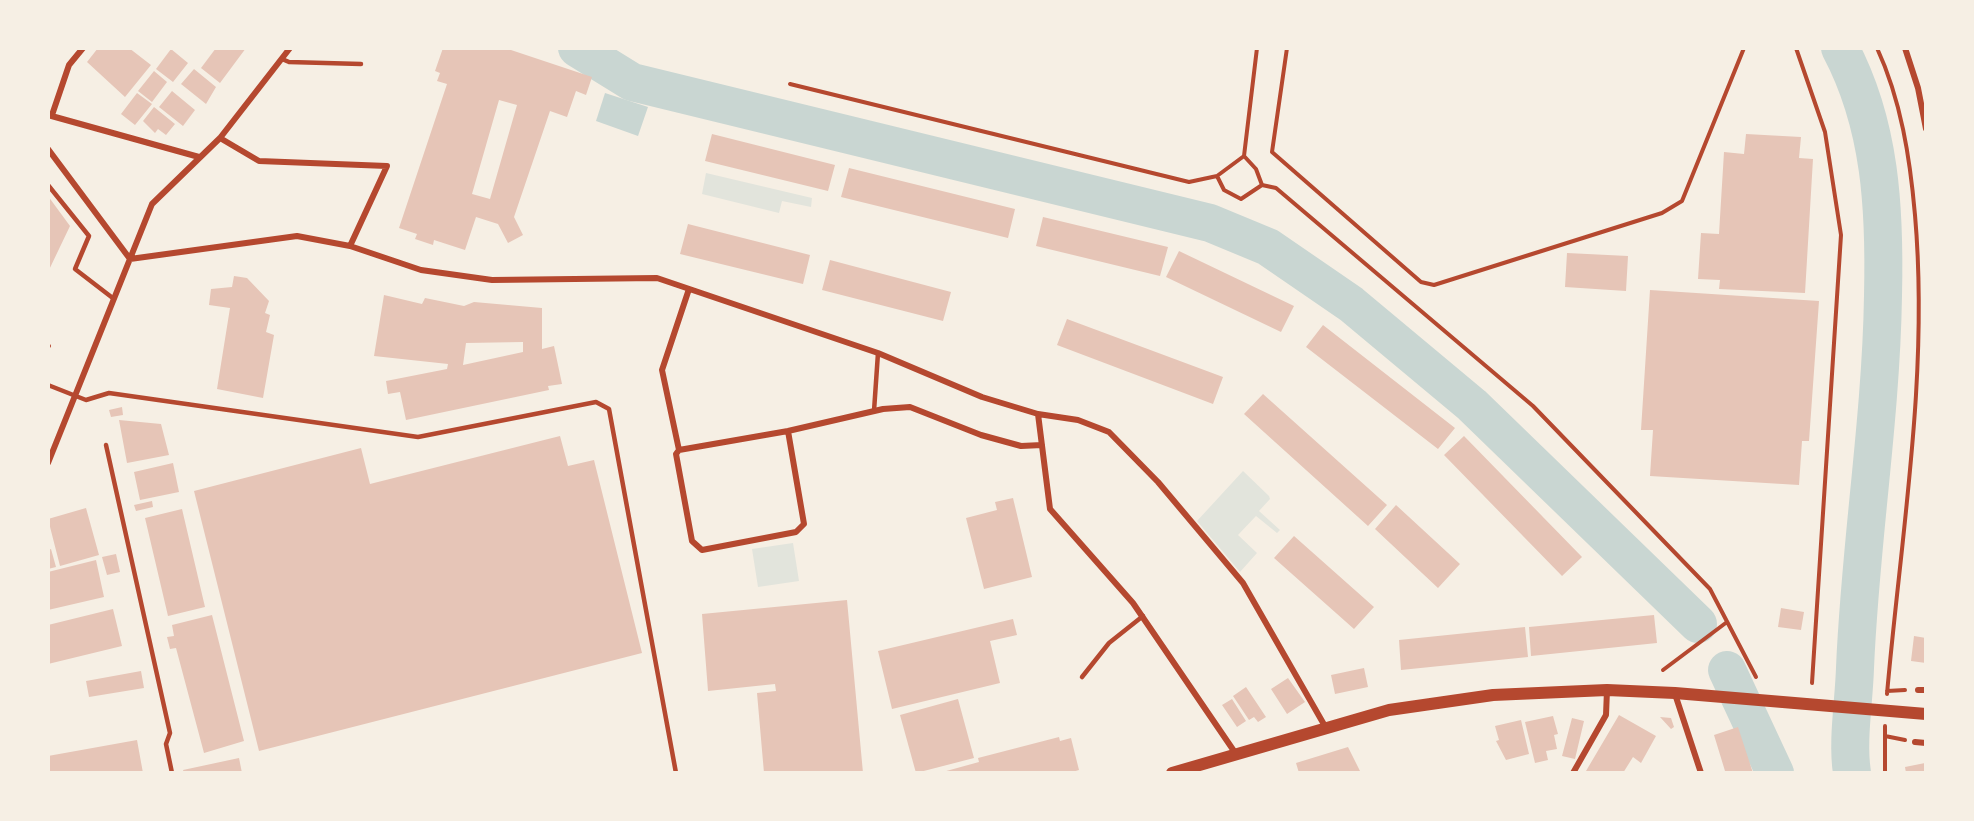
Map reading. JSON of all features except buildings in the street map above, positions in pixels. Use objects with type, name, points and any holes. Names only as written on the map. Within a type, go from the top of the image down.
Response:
[{"type":"main road","points":[[1172,773],[1389,710],[1493,695],[1607,690],[1727,696],[1926,714]]},
{"type":"street","points":[[83,48],[69,65],[50,115],[199,157]]},
{"type":"street","points":[[48,463],[152,204],[220,138],[290,48]]},
{"type":"street","points":[[1905,48],[1918,88],[1926,129]]},
{"type":"street","points":[[220,138],[259,161],[387,166],[350,246]]},
{"type":"street","points":[[48,149],[130,259]]},
{"type":"street","points":[[130,259],[297,236],[350,246],[422,270],[492,280],[657,278],[878,353],[982,397],[1038,414],[1078,420],[1108,432],[1158,482],[1243,584],[1326,728]]},
{"type":"street","points":[[688,289],[662,370],[679,450],[676,454],[692,541],[702,550],[796,532],[804,524],[788,431]]},
{"type":"street","points":[[679,450],[788,431],[874,411],[910,407],[981,435],[1021,446],[1042,446]]},
{"type":"street","points":[[1038,414],[1050,509],[1143,616],[1236,754]]},
{"type":"street","points":[[1573,773],[1606,715],[1607,690]]},
{"type":"street","points":[[1918,690],[1926,690]]},
{"type":"street","points":[[1675,693],[1701,773]]},
{"type":"street","points":[[1916,741],[1926,743]]},
{"type":"lane","points":[[282,59],[289,62],[361,64]]},
{"type":"lane","points":[[48,185],[89,236],[75,269],[114,299]]},
{"type":"lane","points":[[874,411],[878,353]]},
{"type":"lane","points":[[48,385],[86,400],[109,393],[418,437],[596,402],[609,409],[676,773]]},
{"type":"lane","points":[[106,445],[170,733],[166,744],[172,773]]},
{"type":"lane","points":[[1082,677],[1109,643],[1143,616]]},
{"type":"path","points":[[790,84],[1189,182],[1217,176],[1244,156],[1257,48]]},
{"type":"path","points":[[1287,48],[1272,152],[1421,282],[1434,285],[1662,213],[1682,201],[1744,48]]},
{"type":"path","points":[[1796,48],[1825,132],[1841,235],[1812,683]]},
{"type":"path","points":[[1876,48],[1888,72],[1910,156],[1920,270],[1918,384],[1887,691],[1883,710],[1886,773]]},
{"type":"path","points":[[1244,156],[1256,169],[1262,185]]},
{"type":"path","points":[[1217,176],[1224,190],[1241,199],[1262,185],[1276,188],[1533,406],[1710,589],[1756,677]]},
{"type":"path","points":[[1663,670],[1727,622]]},
{"type":"path","points":[[1887,691],[1918,690]]},
{"type":"shaded area","points":[[605,93],[648,107],[638,136],[596,121]]},
{"type":"shaded area","points":[[706,173],[812,198],[811,207],[782,201],[779,213],[702,194]]},
{"type":"shaded area","points":[[1243,471],[1269,496],[1270,499],[1259,511],[1280,530],[1277,533],[1256,516],[1238,535],[1257,553],[1240,572],[1197,521]]},
{"type":"shaded area","points":[[793,543],[799,581],[758,587],[752,549]]},
{"type":"waterway","points":[[577,48],[632,82],[1210,223],[1268,247],[1351,304],[1472,405],[1698,624]]},
{"type":"waterway","points":[[1840,48],[1854,77],[1872,138],[1878,169],[1883,232],[1881,343],[1850,734],[1852,773]]},
{"type":"waterway","points":[[1727,670],[1775,773]]}]
